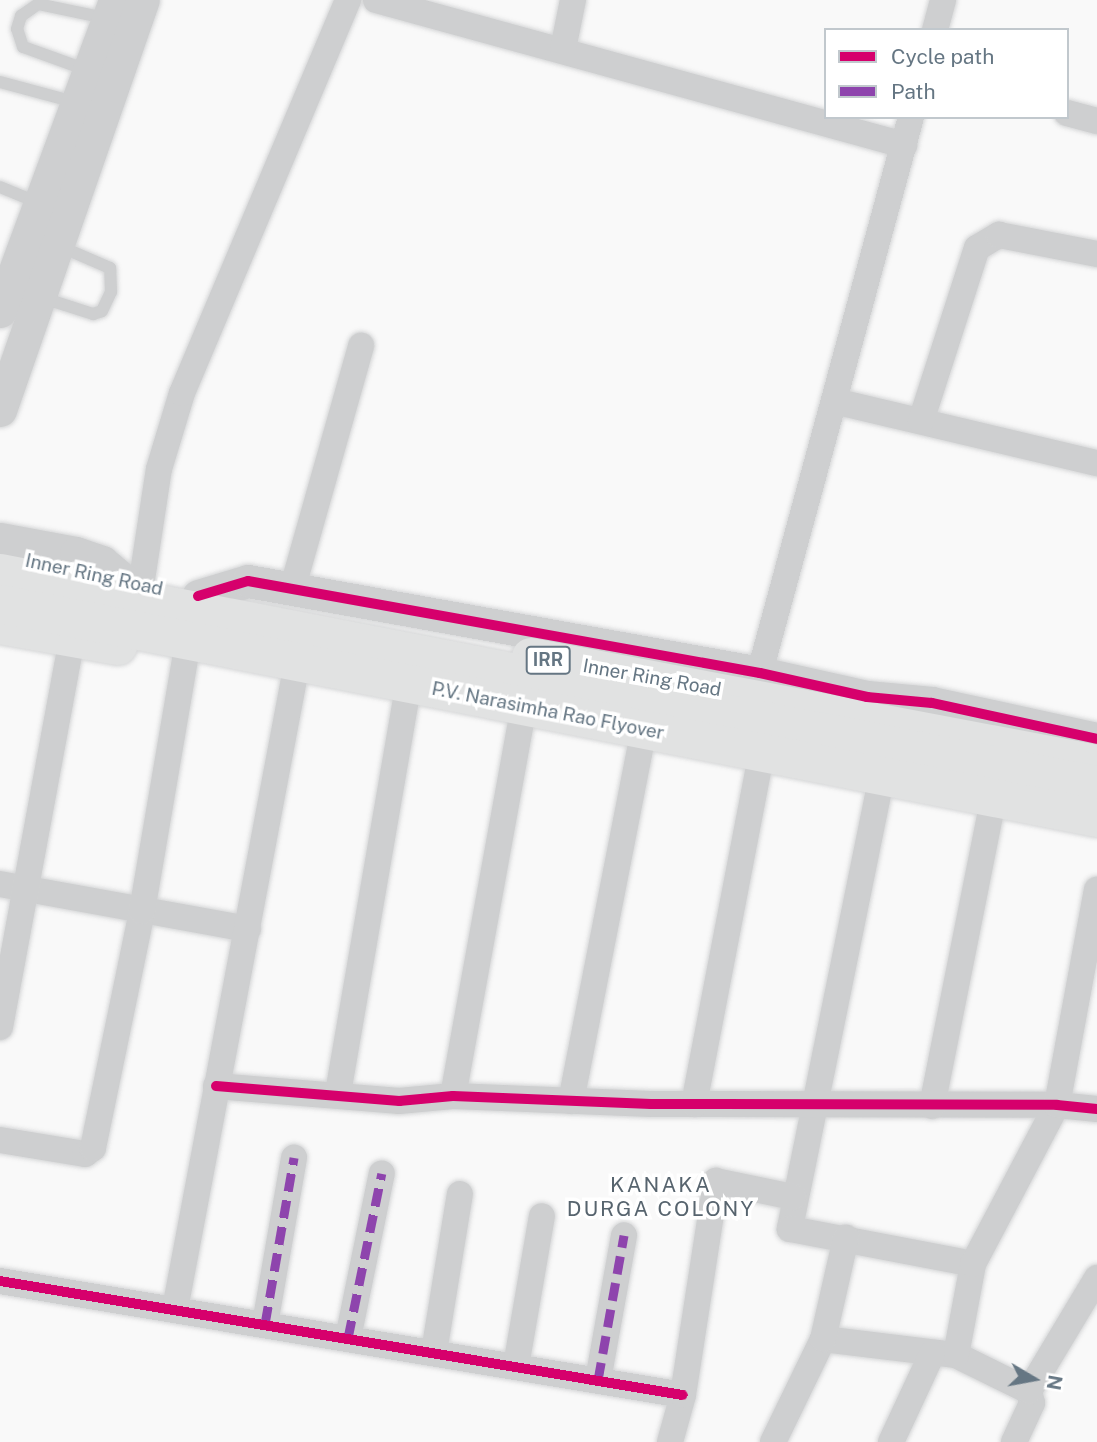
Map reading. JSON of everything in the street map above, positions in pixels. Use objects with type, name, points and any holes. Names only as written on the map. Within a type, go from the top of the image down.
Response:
[{"type":"main road","name":"Inner Ring Road","points":[[0,555],[198,596],[757,684],[1097,764]]},
{"type":"main road","name":"P.V. Narasimha Rao Flyover","points":[[0,573],[1097,785]]},
{"type":"main road","name":"P.V. Narasimha Rao Flyover","points":[[0,604],[1097,818]]},
{"type":"main road","points":[[0,625],[1097,832]]},
{"type":"street","points":[[0,410],[37,296],[143,0]]},
{"type":"street","points":[[0,539],[89,558],[133,584],[159,469],[181,393],[348,0]]},
{"type":"street","points":[[376,0],[426,5],[654,79],[904,145]]},
{"type":"street","points":[[563,49],[573,0]]},
{"type":"street","points":[[936,28],[943,0]]},
{"type":"street","points":[[0,311],[9,259],[41,204],[112,9]]},
{"type":"street","points":[[1069,114],[1097,121]]},
{"type":"street","points":[[757,684],[910,119]]},
{"type":"street","points":[[921,421],[977,248],[999,235],[1097,254]]},
{"type":"street","points":[[292,590],[361,346]]},
{"type":"street","points":[[834,401],[1097,463]]},
{"type":"street","points":[[198,596],[248,581],[757,684],[932,703],[1097,739]]},
{"type":"street","points":[[0,1027],[72,638]]},
{"type":"street","points":[[0,1140],[85,1154],[93,1148],[142,911],[185,659]]},
{"type":"street","points":[[175,1309],[294,680]]},
{"type":"street","points":[[338,1093],[406,701]]},
{"type":"street","points":[[453,1096],[521,723]]},
{"type":"street","points":[[571,1101],[640,745]]},
{"type":"street","points":[[694,1104],[759,768]]},
{"type":"street","points":[[879,790],[793,1198],[790,1229],[972,1264]]},
{"type":"street","points":[[932,1106],[991,812]]},
{"type":"street","points":[[0,884],[248,929]]},
{"type":"street","points":[[891,1442],[944,1354],[972,1264],[1057,1105],[1097,890]]},
{"type":"street","points":[[216,1086],[338,1093],[398,1101],[453,1096],[813,1107],[1057,1105],[1097,1109]]},
{"type":"street","points":[[265,1324],[294,1158]]},
{"type":"street","points":[[348,1338],[382,1173]]},
{"type":"street","points":[[670,1442],[683,1395],[716,1181],[793,1198]]},
{"type":"street","points":[[434,1352],[460,1194]]},
{"type":"street","points":[[516,1366],[542,1216]]},
{"type":"street","points":[[598,1380],[624,1235]]},
{"type":"street","points":[[773,1442],[823,1339],[846,1238]]},
{"type":"street","points":[[1014,1442],[1032,1404],[1029,1391],[1097,1278]]},
{"type":"street","points":[[0,1281],[683,1395]]},
{"type":"street","points":[[823,1339],[944,1354],[1029,1391]]},
{"type":"lane","points":[[90,71],[23,47],[18,40],[21,16],[27,8],[38,4],[112,9]]},
{"type":"lane","points":[[0,82],[79,104]]},
{"type":"lane","points":[[0,187],[41,204]]},
{"type":"lane","points":[[37,296],[93,314],[102,311],[111,292],[110,268],[55,245]]},
{"type":"marked path","points":[[265,1324],[294,1158]]},
{"type":"marked path","points":[[348,1338],[382,1173]]},
{"type":"marked path","points":[[598,1380],[624,1235]]},
{"type":"cycle path","points":[[198,596],[248,581],[760,673],[867,697],[932,703],[1097,739]]},
{"type":"cycle path","points":[[216,1086],[399,1101],[453,1096],[651,1104],[1057,1105],[1097,1109]]},
{"type":"cycle path","points":[[0,1281],[683,1395]]},
{"type":"district","name":"KANAKA DURGA COLONY","points":[[661,1197]]}]
